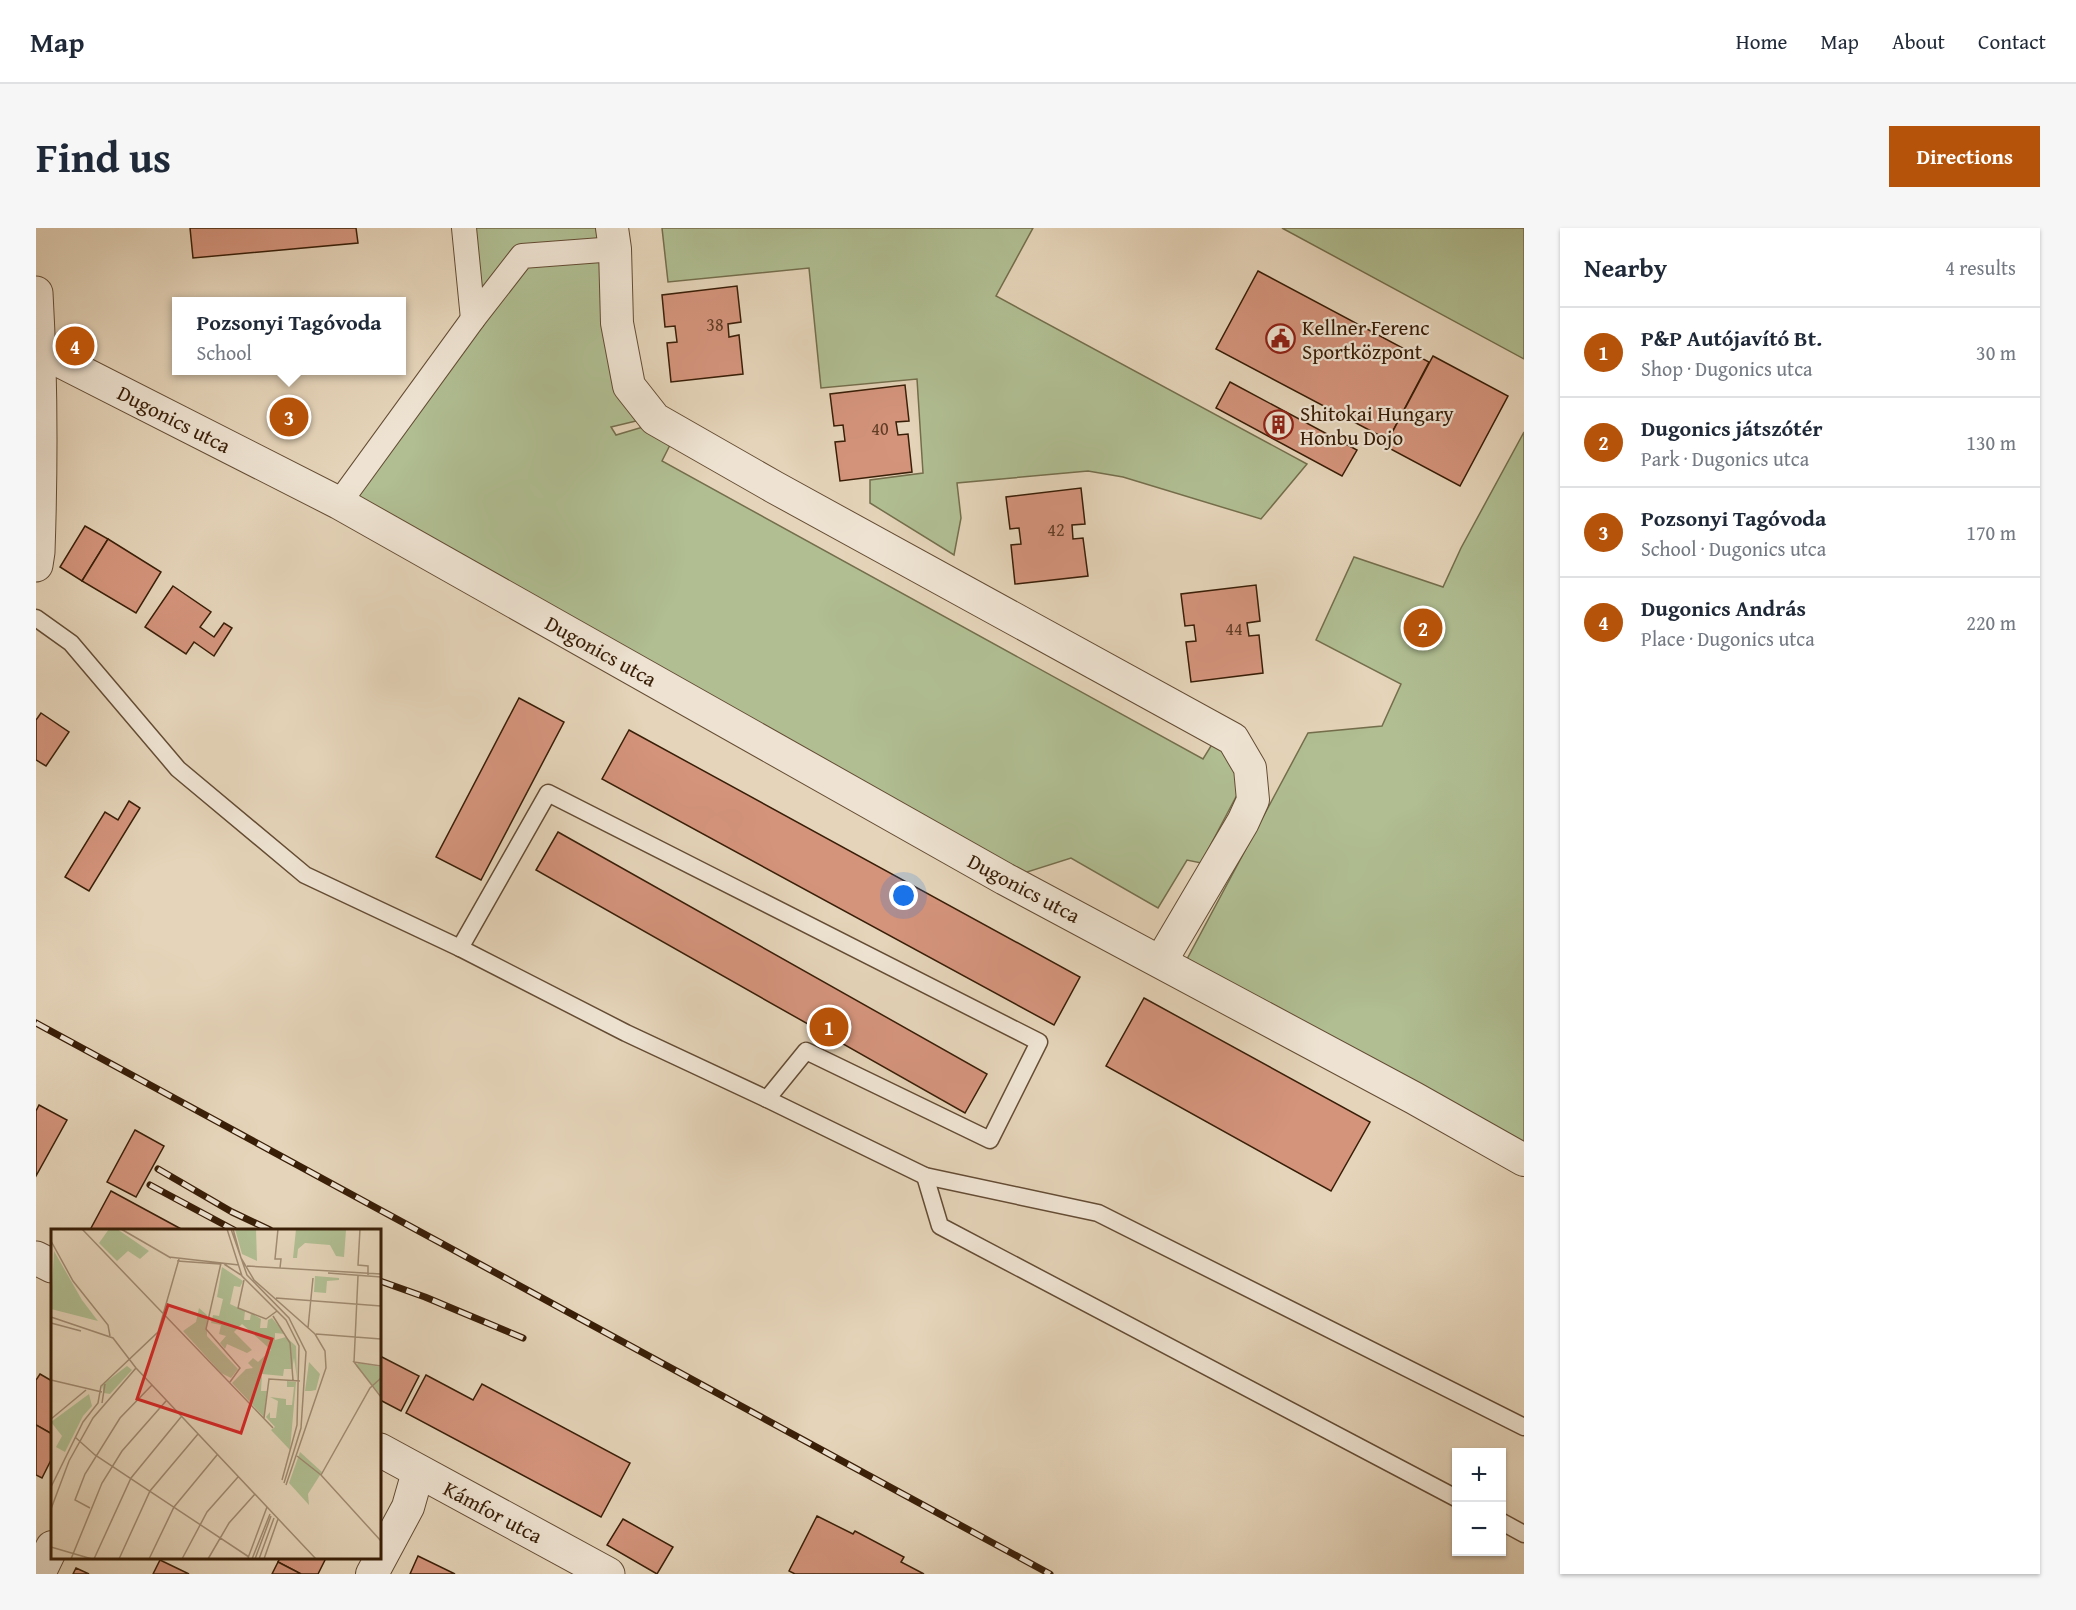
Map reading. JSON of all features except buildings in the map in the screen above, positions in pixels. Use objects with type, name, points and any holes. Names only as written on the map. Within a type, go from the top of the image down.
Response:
[{"type":"street","points":[[464,228],[473,319]]},
{"type":"street","points":[[339,503],[473,319],[522,256],[613,238],[618,323],[629,386],[655,419],[774,487],[1233,739],[1250,768],[1253,800],[1238,830],[1161,961]]},
{"type":"street","points":[[36,293],[41,457],[37,556]]},
{"type":"street","name":"Dugonics utca","points":[[38,350],[339,503],[1005,879],[1404,1092],[1524,1160]]},
{"type":"street","points":[[36,1258],[51,1266]]},
{"type":"street","name":"Kámfor utca","points":[[381,1451],[608,1574]]},
{"type":"street","points":[[381,1557],[408,1507],[418,1472]]},
{"type":"street","points":[[39,1574],[51,1549]]},
{"type":"street","points":[[372,1574],[380,1559]]},
{"type":"lane","points":[[36,618],[71,644],[178,770],[305,875],[460,948],[626,1033],[925,1176],[1098,1213],[1524,1426]]},
{"type":"lane","points":[[460,948],[548,793],[1039,1042],[990,1140],[806,1051],[767,1099]]},
{"type":"lane","points":[[925,1176],[940,1226],[1452,1496]]},
{"type":"lane","points":[[1506,1524],[1524,1534]]},
{"type":"green space","points":[[465,228],[599,228],[617,392],[636,421],[611,427],[616,435],[646,426],[670,445],[662,461],[1203,759],[1214,741],[1233,764],[1238,793],[1201,863],[1187,860],[1158,908],[1071,858],[1005,879],[344,506],[475,326]]},
{"type":"green space","points":[[662,228],[1033,228],[996,296],[1307,464],[1261,519],[1123,477],[1088,471],[957,483],[961,518],[954,555],[870,503],[870,480],[923,473],[917,379],[821,388],[809,268],[668,282]]},
{"type":"green space","points":[[1282,228],[1524,228],[1524,359]]},
{"type":"green space","points":[[1524,432],[1524,1154],[1186,961],[1308,733],[1382,726],[1401,684],[1316,640],[1354,557],[1443,587],[1461,548]]},
{"type":"railway","points":[[36,1023],[1050,1574]]},
{"type":"railway","points":[[158,1169],[232,1212],[268,1229]]},
{"type":"railway","points":[[150,1185],[232,1229]]},
{"type":"railway","points":[[381,1281],[523,1338]]},
{"type":"place","name":"Kellner Ferenc Sportközpont","points":[[1281,339]]},
{"type":"place","name":"Dugonics András","points":[[75,346]]},
{"type":"place","name":"Pozsonyi Tagóvoda","points":[[289,417]]},
{"type":"place","name":"Shitokai Hungary Honbu Dojo","points":[[1279,425]]},
{"type":"place","name":"Dugonics játszótér","points":[[1423,628]]},
{"type":"place","name":"P&P Autójavító Bt.","points":[[829,1027]]}]
